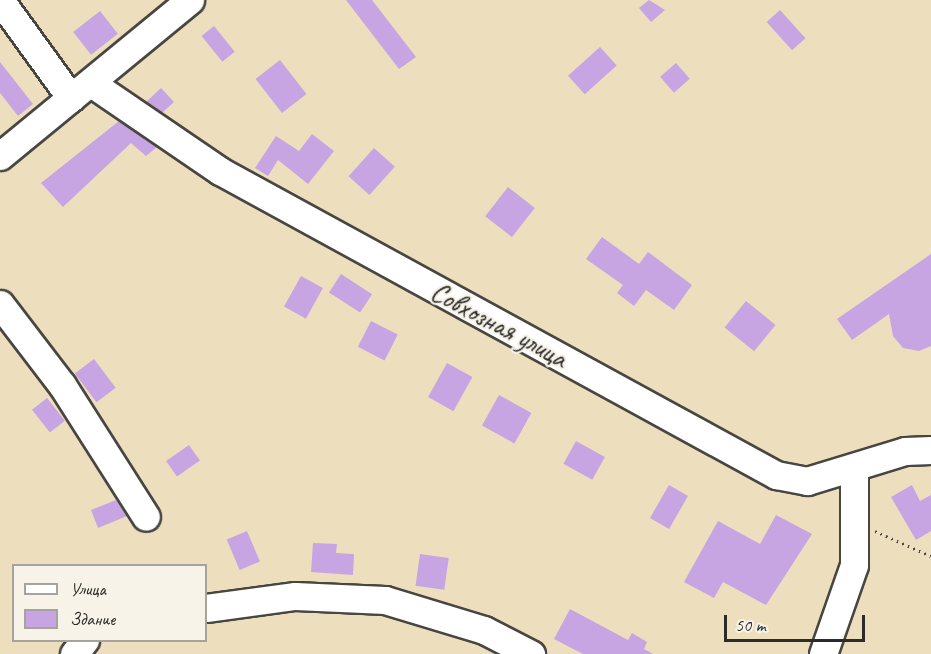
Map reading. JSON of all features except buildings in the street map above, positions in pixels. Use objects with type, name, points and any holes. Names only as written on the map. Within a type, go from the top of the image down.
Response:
[{"type":"street","name":"Совхозная улица","points":[[0,0],[81,90],[220,171],[776,475],[807,481],[905,451],[931,450]]},
{"type":"street","points":[[0,156],[190,0]]},
{"type":"street","points":[[0,304],[62,385],[146,517]]},
{"type":"street","points":[[823,654],[854,565],[857,522],[854,468]]},
{"type":"street","points":[[207,608],[295,596],[385,600],[484,630],[531,654]]},
{"type":"street","points":[[74,654],[83,642]]},
{"type":"path","points":[[857,522],[931,556]]}]
